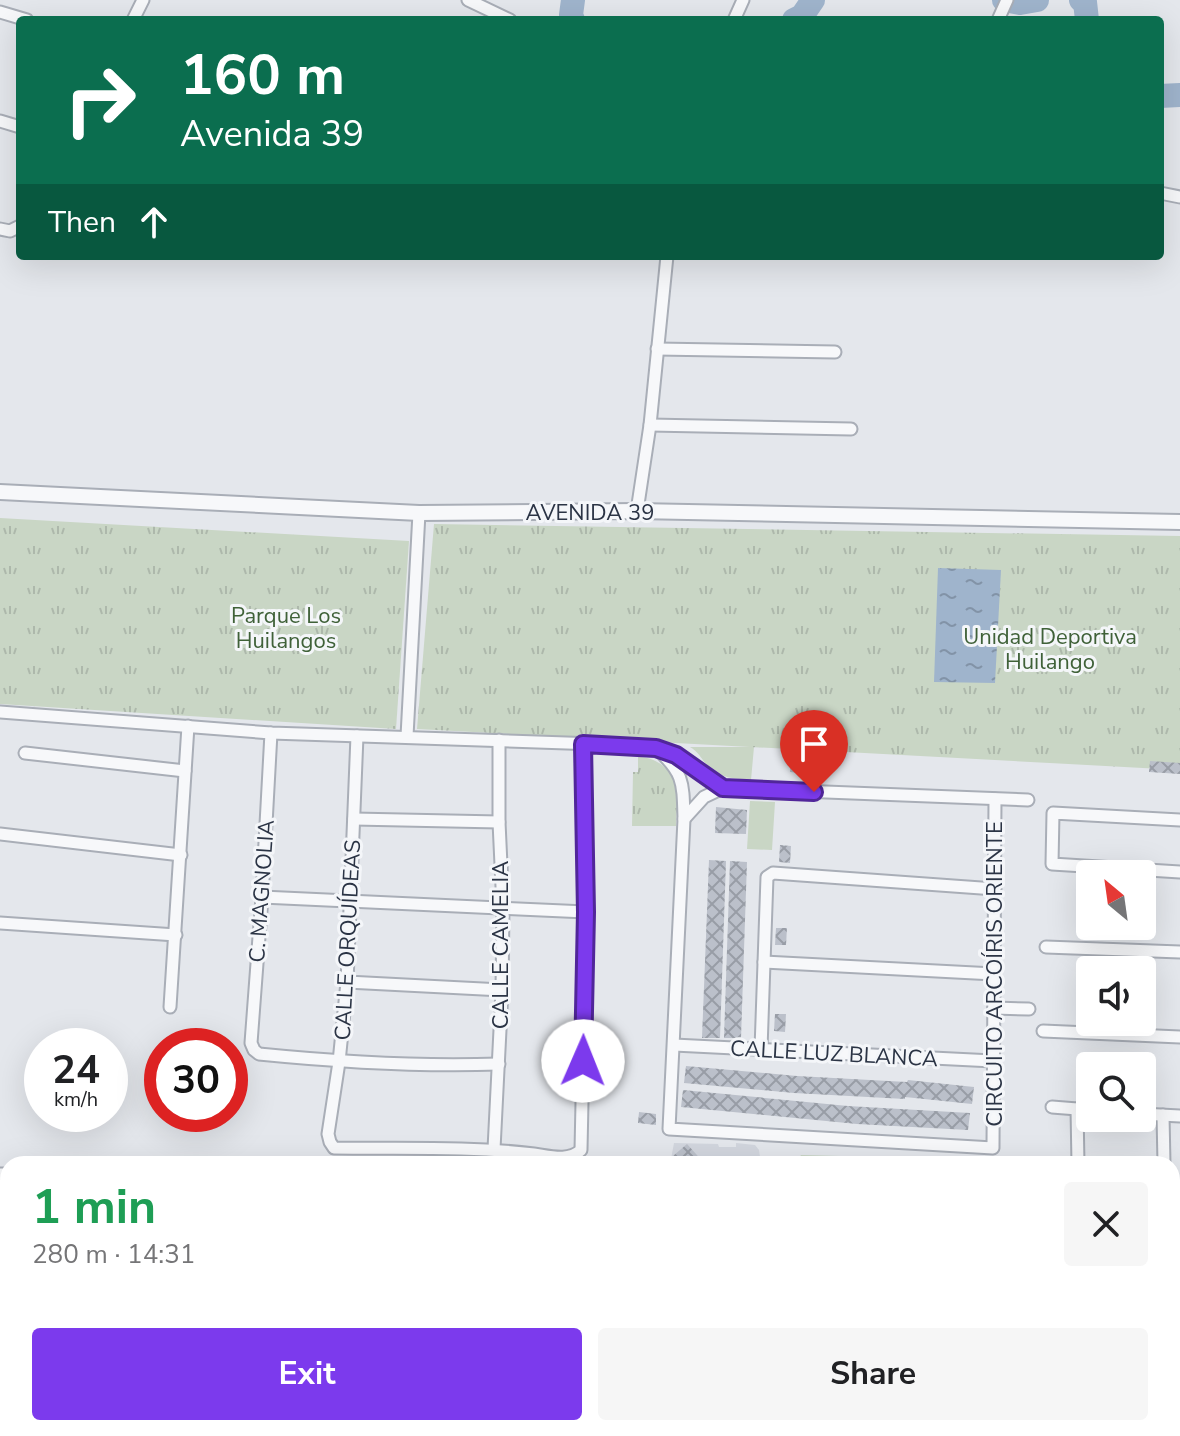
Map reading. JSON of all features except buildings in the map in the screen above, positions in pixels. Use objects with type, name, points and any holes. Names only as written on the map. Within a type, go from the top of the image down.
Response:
[{"type":"street","points":[[468,0],[488,4],[504,16]]},
{"type":"street","points":[[999,16],[1007,0]]},
{"type":"street","points":[[637,511],[650,425],[667,260]]},
{"type":"street","points":[[657,349],[835,352]]},
{"type":"street","points":[[650,425],[851,429]]},
{"type":"street","name":"AVENIDA 39","points":[[0,492],[419,513],[637,511],[1180,522]]},
{"type":"street","points":[[407,736],[419,513]]},
{"type":"street","points":[[0,712],[271,733],[656,748],[676,755],[723,788]]},
{"type":"street","points":[[170,1007],[188,726]]},
{"type":"street","name":"C. MAGNOLIA","points":[[271,733],[251,1043],[259,1054],[339,1062]]},
{"type":"street","name":"CALLE ORQUÍDEAS","points":[[357,736],[347,982],[328,1134],[330,1142],[334,1148],[494,1149]]},
{"type":"street","name":"CALLE CAMELIA","points":[[494,1149],[502,990],[499,740]]},
{"type":"street","points":[[575,1156],[581,1150],[586,912],[583,744]]},
{"type":"street","points":[[656,748],[674,764],[683,783],[674,1045]]},
{"type":"street","points":[[25,753],[185,771]]},
{"type":"street","points":[[684,819],[704,797],[723,788],[1028,800]]},
{"type":"street","name":"CIRCUITO ARCOÍRIS ORIENTE","points":[[674,1045],[669,1129],[993,1148],[995,799]]},
{"type":"street","points":[[1180,820],[1053,813],[1052,864],[1180,872]]},
{"type":"street","points":[[354,819],[499,822]]},
{"type":"street","points":[[0,834],[181,855]]},
{"type":"street","points":[[761,1049],[767,877],[773,873],[995,889]]},
{"type":"street","points":[[262,897],[586,912]]},
{"type":"street","points":[[0,923],[176,935]]},
{"type":"street","points":[[1046,947],[1180,952]]},
{"type":"street","points":[[764,962],[994,974]]},
{"type":"street","points":[[347,982],[502,990]]},
{"type":"street","points":[[994,1008],[1029,1009]]},
{"type":"street","points":[[1043,1031],[1180,1037]]},
{"type":"street","name":"CALLE LUZ BLANCA","points":[[674,1045],[993,1061]]},
{"type":"street","points":[[339,1062],[435,1066],[499,1064]]},
{"type":"street","points":[[1052,1107],[1076,1109]]},
{"type":"street","points":[[1156,1115],[1180,1116]]},
{"type":"street","points":[[1163,1115],[1164,1156]]},
{"type":"street","points":[[1077,1132],[1078,1156]]},
{"type":"street","points":[[494,1149],[554,1156]]},
{"type":"shaded area","points":[[674,1143],[736,1147],[736,1143],[755,1145],[760,1156],[672,1156]]},
{"type":"green space","name":"Parque Los Huilangos","points":[[0,518],[409,541],[396,729],[0,704]]},
{"type":"green space","name":"Unidad Deportiva Huilango","points":[[434,524],[1180,536],[1180,770],[417,729]]},
{"type":"green space","points":[[690,747],[754,747],[751,780],[718,773]]},
{"type":"green space","points":[[638,757],[657,762],[671,775],[677,792],[676,826],[632,826],[633,772],[638,772]]},
{"type":"green space","points":[[750,801],[775,802],[772,850],[747,849]]},
{"type":"water","points":[[938,568],[1001,570],[995,683],[934,682]]},
{"type":"waterway","points":[[571,16],[573,0]]},
{"type":"waterway","points":[[802,16],[813,0]]},
{"type":"waterway","points":[[1004,0],[1020,3],[1037,0]]},
{"type":"waterway","points":[[1081,0],[1085,2],[1087,16]]},
{"type":"waterway","points":[[1164,96],[1180,95]]},
{"type":"route","points":[[583,1061],[586,912],[583,744],[656,748],[676,755],[723,788],[814,792]]}]
